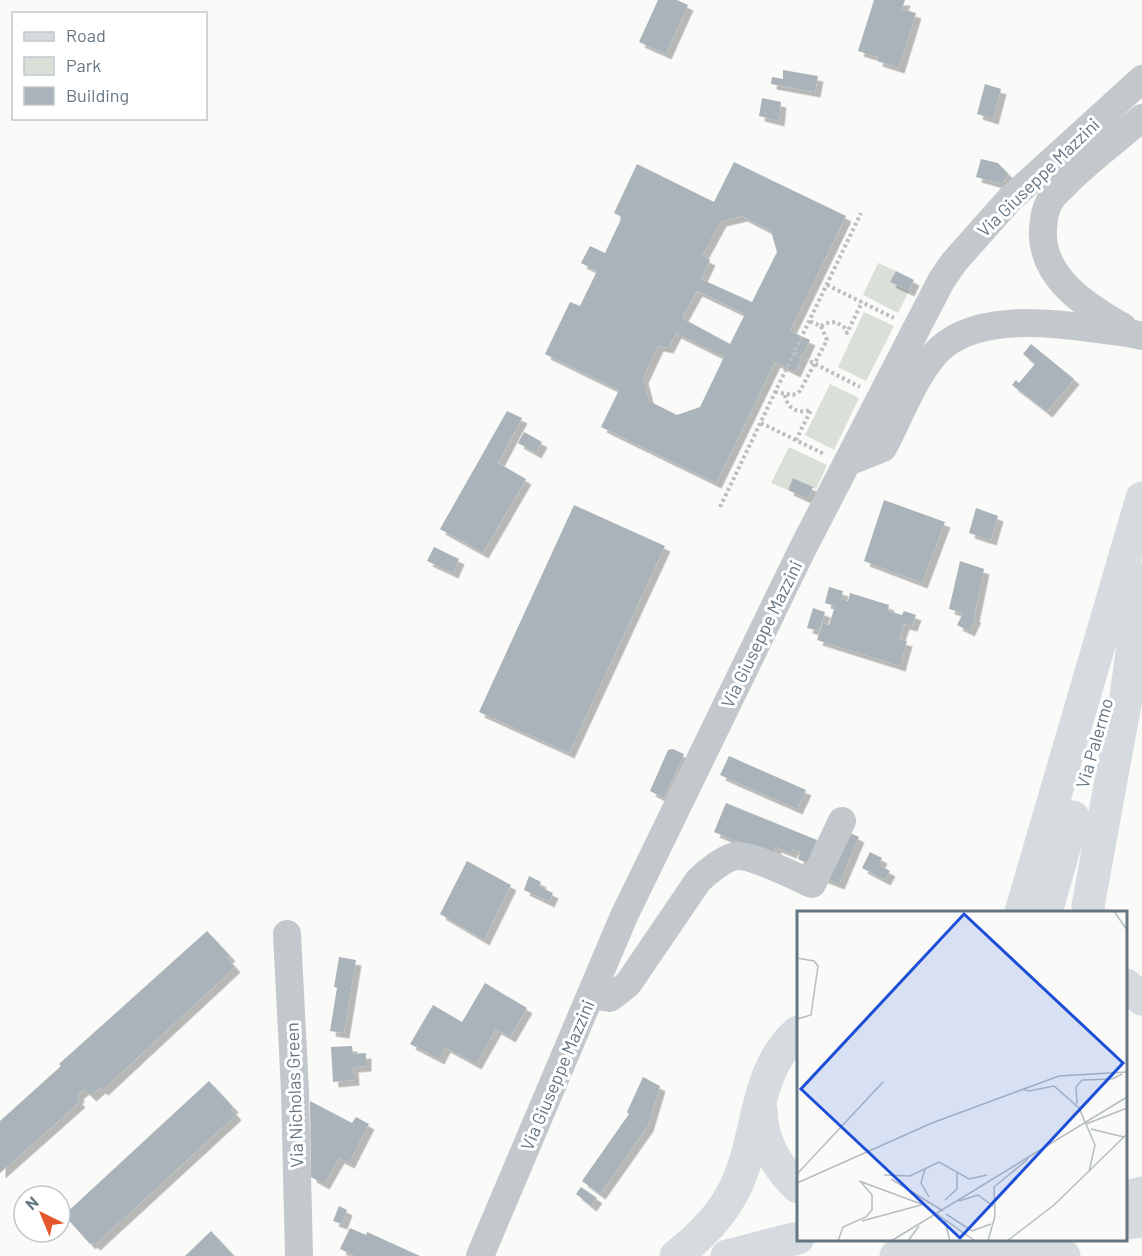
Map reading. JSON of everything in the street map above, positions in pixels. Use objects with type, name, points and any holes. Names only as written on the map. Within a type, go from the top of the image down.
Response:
[{"type":"main road","points":[[1022,911],[1142,498]]},
{"type":"main road","name":"Via Palermo","points":[[1046,911],[1142,573]]},
{"type":"main road","points":[[1089,911],[1125,704],[1142,578]]},
{"type":"main road","points":[[1127,987],[1142,999]]},
{"type":"main road","points":[[1127,1007],[1142,1009]]},
{"type":"main road","points":[[676,1256],[713,1221],[730,1198],[750,1146],[772,1063],[797,1033]]},
{"type":"main road","points":[[762,1095],[761,1119],[767,1142],[780,1168],[797,1186]]},
{"type":"main road","points":[[1127,1197],[1142,1193]]},
{"type":"main road","points":[[1127,1211],[1142,1210]]},
{"type":"main road","points":[[1127,1223],[1142,1221]]},
{"type":"main road","points":[[727,1256],[797,1238]]},
{"type":"main road","points":[[951,1256],[954,1241]]},
{"type":"main road","points":[[917,1251],[980,1241]]},
{"type":"main road","points":[[1001,1241],[1064,1256]]},
{"type":"street","name":"Via Giuseppe Mazzini","points":[[480,1256],[624,916],[803,548],[941,281],[982,228],[1010,199],[1142,79]]},
{"type":"street","points":[[1138,335],[1090,308],[1064,284],[1049,263],[1043,236],[1044,214],[1051,198],[1142,118]]},
{"type":"street","points":[[846,464],[883,448],[925,367],[946,343],[961,335],[975,330],[1030,323],[1068,325],[1138,335]]},
{"type":"street","points":[[591,995],[610,998],[628,984],[698,881],[713,867],[737,856],[762,862],[812,884],[842,821]]},
{"type":"street","name":"Via Nicholas Green","points":[[287,934],[295,1090],[299,1256]]},
{"type":"path","points":[[720,507],[861,213]]},
{"type":"path","points":[[827,285],[916,330]]},
{"type":"path","points":[[821,326],[836,322],[845,328],[847,333],[862,303]]},
{"type":"path","points":[[775,392],[793,395],[800,391],[827,340],[821,326],[809,321]]},
{"type":"path","points":[[794,353],[881,398]]},
{"type":"path","points":[[785,394],[793,410],[799,412],[810,410],[796,440]]},
{"type":"path","points":[[760,423],[846,464]]},
{"type":"green space","points":[[878,263],[896,271],[890,282],[909,291],[898,313],[863,295]]},
{"type":"green space","points":[[864,312],[894,326],[866,381],[838,367]]},
{"type":"green space","points":[[830,384],[859,398],[834,450],[805,435]]},
{"type":"green space","points":[[789,447],[827,465],[816,489],[794,478],[788,490],[771,483]]},
{"type":"building","points":[[658,0],[677,0],[688,5],[666,54],[639,42]]},
{"type":"building","points":[[874,0],[905,0],[902,9],[916,13],[899,68],[877,61],[878,57],[858,51]]},
{"type":"building","points":[[783,70],[818,76],[815,92],[771,84],[772,77],[783,79]]},
{"type":"building","points":[[985,84],[1001,89],[993,119],[977,114]]},
{"type":"building","points":[[762,98],[781,102],[779,121],[759,116]]},
{"type":"building","points":[[981,159],[998,163],[1009,175],[1001,184],[976,177]]},
{"type":"building","points":[[734,162],[846,216],[790,331],[810,340],[795,372],[775,362],[716,483],[601,427],[619,390],[545,354],[570,302],[580,306],[597,271],[581,263],[590,246],[605,253],[622,217],[614,213],[637,164],[714,202]],"holes":[[[742,216],[771,231],[777,252],[752,302],[701,279],[710,260],[702,256],[721,221]],[[697,291],[745,314],[730,344],[682,318]],[[676,333],[724,357],[700,407],[677,415],[649,401],[643,378],[658,346],[668,348]]]},
{"type":"building","points":[[896,271],[914,280],[909,291],[890,282]]},
{"type":"building","points":[[1031,344],[1074,379],[1047,412],[1012,385],[1016,380],[1019,383],[1035,364],[1023,354]]},
{"type":"building","points":[[507,411],[522,418],[498,463],[526,479],[483,553],[440,529]]},
{"type":"building","points":[[524,432],[542,442],[536,453],[518,443]]},
{"type":"building","points":[[793,478],[813,487],[808,499],[788,490]]},
{"type":"building","points":[[884,500],[945,522],[922,583],[864,561]]},
{"type":"building","points":[[574,505],[665,546],[569,753],[479,712]]},
{"type":"building","points":[[976,508],[998,516],[991,540],[969,533]]},
{"type":"building","points":[[434,547],[459,559],[453,573],[427,561]]},
{"type":"building","points":[[960,561],[984,569],[974,617],[976,617],[969,631],[957,625],[963,613],[949,609]]},
{"type":"building","points":[[829,587],[843,591],[841,599],[848,601],[850,593],[889,605],[888,611],[902,615],[904,611],[916,615],[912,626],[904,624],[899,639],[907,641],[900,666],[817,640],[823,623],[829,625],[835,606],[825,603]]},
{"type":"building","points":[[813,608],[825,612],[819,631],[807,628]]},
{"type":"building","points":[[673,749],[684,754],[664,798],[650,791],[668,750]]},
{"type":"building","points":[[729,756],[806,790],[797,809],[720,775]]},
{"type":"building","points":[[726,803],[817,840],[807,863],[798,859],[800,852],[793,849],[791,853],[776,847],[772,856],[714,832]]},
{"type":"building","points":[[842,829],[859,837],[839,884],[821,877]]},
{"type":"building","points":[[870,852],[882,858],[879,865],[890,871],[885,880],[862,868]]},
{"type":"building","points":[[467,861],[511,885],[484,940],[440,914]]},
{"type":"building","points":[[529,876],[541,882],[539,886],[553,893],[549,902],[524,890]]},
{"type":"building","points":[[207,931],[230,956],[227,958],[235,967],[103,1090],[100,1088],[91,1096],[84,1089],[78,1094],[77,1099],[80,1102],[0,1173],[0,1121],[61,1066],[59,1064]]},
{"type":"building","points":[[339,957],[356,960],[344,1033],[330,1031]]},
{"type":"building","points":[[485,983],[527,1008],[510,1037],[496,1029],[476,1064],[445,1047],[439,1059],[410,1044],[433,1005],[462,1022]]},
{"type":"building","points":[[352,1046],[353,1054],[366,1053],[366,1066],[353,1067],[354,1080],[333,1082],[331,1047]]},
{"type":"building","points":[[643,1077],[660,1086],[648,1126],[600,1194],[582,1181],[629,1114],[627,1112]]},
{"type":"building","points":[[209,1081],[233,1107],[231,1109],[236,1115],[95,1245],[92,1242],[90,1244],[72,1224],[72,1208]]},
{"type":"building","points":[[310,1101],[352,1123],[356,1117],[369,1124],[349,1163],[339,1158],[324,1184],[311,1177]]},
{"type":"building","points":[[581,1187],[597,1198],[591,1206],[576,1194]]},
{"type":"building","points":[[339,1206],[347,1210],[342,1224],[333,1221]]},
{"type":"building","points":[[350,1228],[366,1235],[367,1232],[420,1256],[355,1256],[340,1249]]},
{"type":"building","points":[[211,1231],[234,1256],[185,1256]]}]
